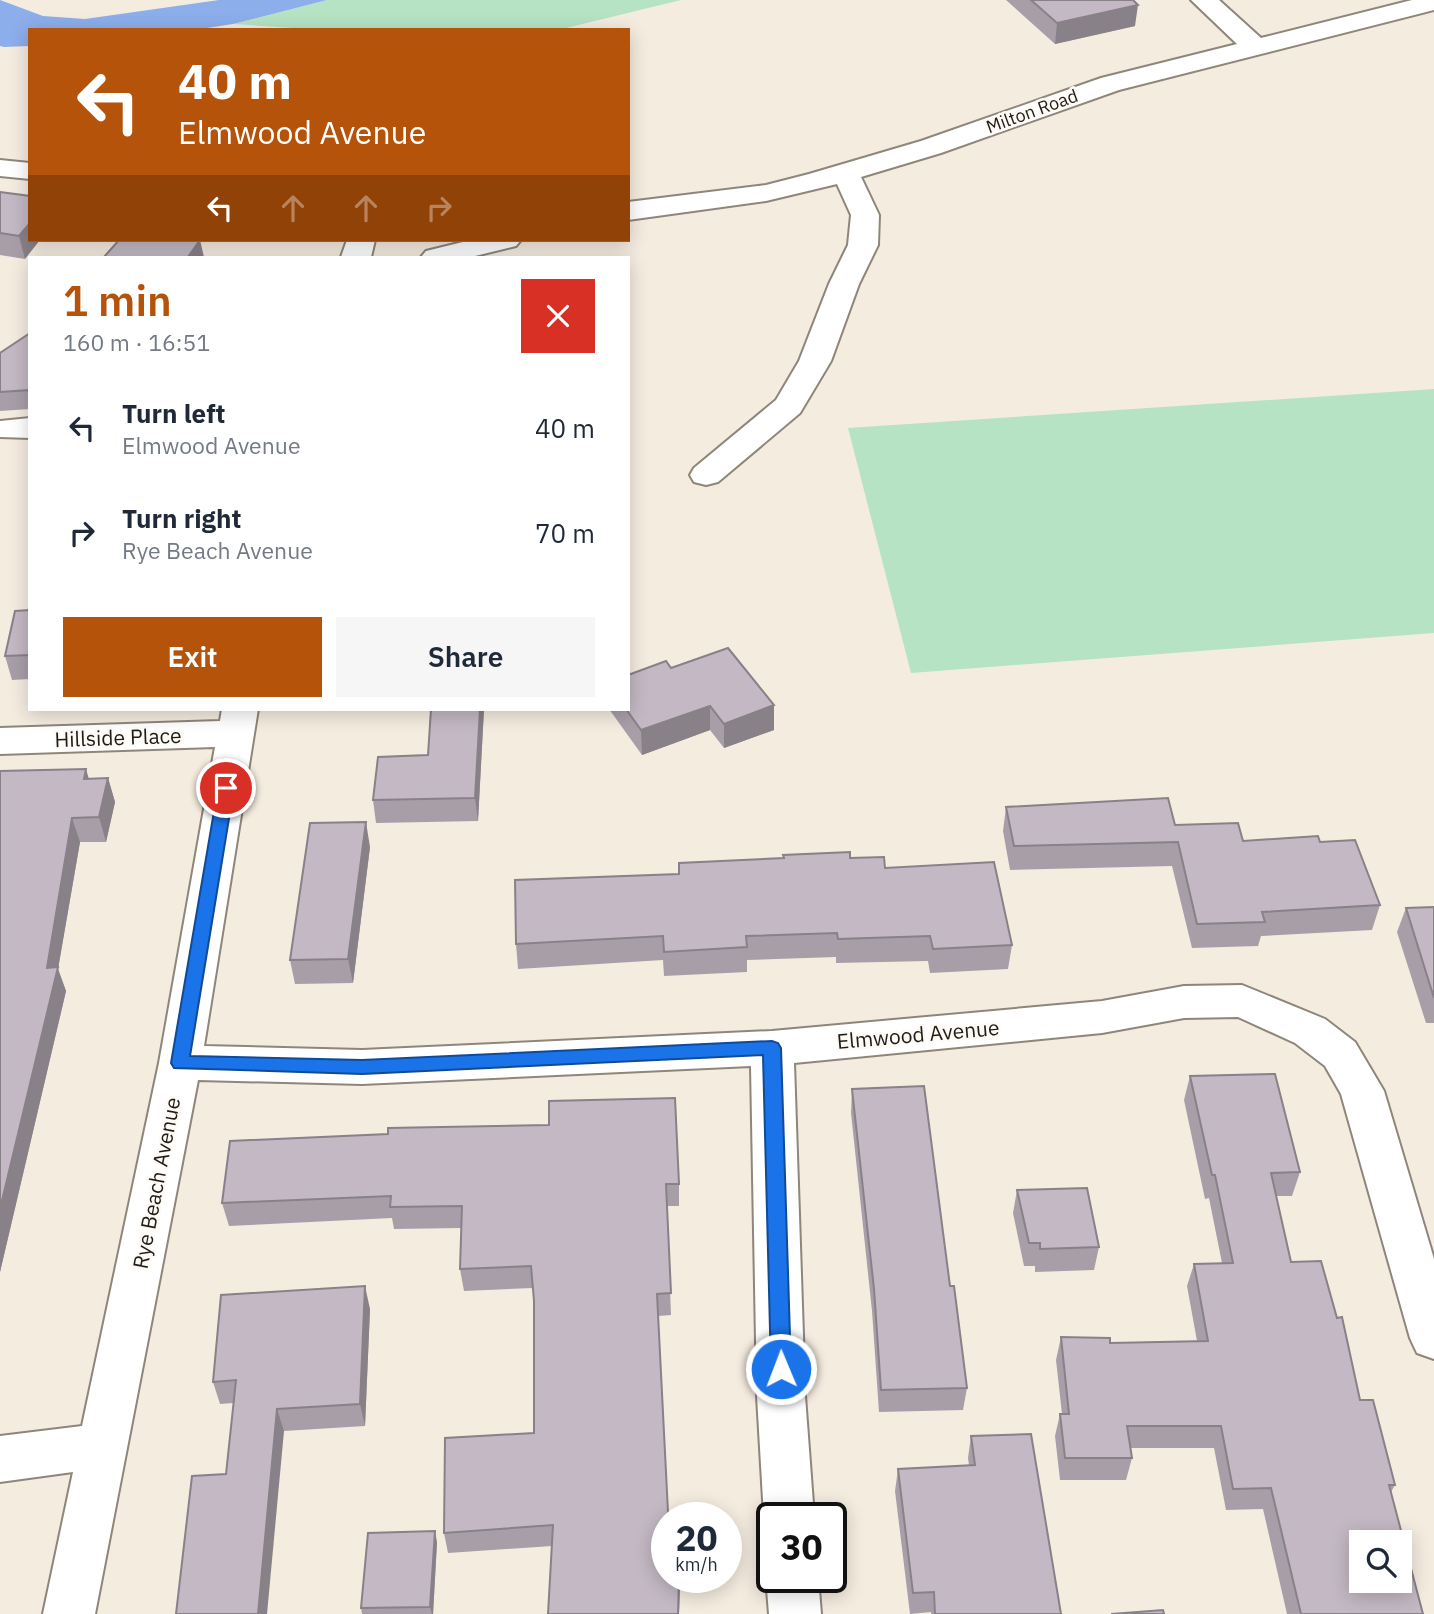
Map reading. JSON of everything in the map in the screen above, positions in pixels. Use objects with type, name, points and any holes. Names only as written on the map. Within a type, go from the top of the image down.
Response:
[{"type":"street","points":[[1204,0],[1254,46]]},
{"type":"street","name":"Milton Road","points":[[630,211],[766,193],[846,173],[931,147],[1110,84],[1434,2]]},
{"type":"street","points":[[0,168],[28,171]]},
{"type":"street","points":[[706,475],[789,406],[815,361],[844,284],[863,245],[865,215],[846,173]]},
{"type":"street","points":[[440,256],[498,242]]},
{"type":"street","name":"Hillside Place","points":[[0,741],[238,721]]},
{"type":"street","name":"Rye Beach Avenue","points":[[69,1614],[180,1063],[238,721]]},
{"type":"street","name":"Elmwood Avenue","points":[[180,1063],[362,1067],[772,1048],[1102,1017],[1184,1002],[1242,1001],[1310,1031],[1340,1054],[1362,1091],[1434,1338]]},
{"type":"street","points":[[772,1048],[781,1396],[788,1502]]},
{"type":"street","points":[[0,1459],[103,1446]]},
{"type":"street","points":[[794,1593],[795,1614]]},
{"type":"green space","points":[[327,0],[681,0],[566,28],[294,28],[233,24]]},
{"type":"green space","points":[[1434,389],[1434,633],[911,673],[848,428]]},
{"type":"water","points":[[0,0],[43,16],[85,19],[219,0],[327,0],[207,28],[28,28],[28,46],[0,46]]},
{"type":"building","points":[[1031,0],[1133,0],[1138,5],[1057,23]]},
{"type":"building","points":[[0,192],[28,196],[28,225],[19,236],[0,233]]},
{"type":"building","points":[[117,242],[199,242],[189,256],[105,256]]},
{"type":"building","points":[[28,334],[28,390],[0,392],[0,353]]},
{"type":"building","points":[[28,610],[28,655],[5,656],[15,611]]},
{"type":"building","points":[[728,648],[774,705],[724,724],[710,706],[641,730],[627,711],[630,711],[630,674],[666,661],[671,668]]},
{"type":"building","points":[[431,711],[480,711],[475,798],[373,800],[378,757],[428,755]]},
{"type":"building","points":[[86,769],[84,779],[108,778],[99,817],[72,818],[47,968],[58,967],[0,1209],[0,771]]},
{"type":"building","points":[[1168,798],[1175,825],[1238,823],[1243,841],[1318,836],[1320,842],[1355,840],[1380,905],[1262,912],[1265,922],[1197,924],[1178,842],[1014,846],[1006,807]]},
{"type":"building","points":[[366,822],[348,959],[290,960],[310,823]]},
{"type":"building","points":[[850,852],[850,858],[884,857],[885,868],[994,862],[1012,945],[933,949],[930,936],[838,939],[837,933],[746,936],[747,947],[664,952],[663,936],[516,944],[515,880],[679,874],[679,863]]},
{"type":"building","points":[[1434,907],[1434,998],[1406,908]]},
{"type":"building","points":[[1275,1074],[1300,1172],[1271,1173],[1291,1262],[1321,1261],[1337,1318],[1342,1317],[1360,1400],[1373,1400],[1395,1485],[1389,1485],[1401,1530],[1349,1530],[1349,1593],[1412,1593],[1412,1572],[1423,1614],[1301,1614],[1271,1488],[1233,1489],[1221,1426],[1127,1426],[1132,1458],[1065,1458],[1060,1414],[1069,1414],[1061,1337],[1110,1338],[1110,1343],[1208,1341],[1194,1264],[1233,1263],[1215,1175],[1212,1175],[1190,1076]]},
{"type":"building","points":[[924,1086],[950,1286],[954,1286],[967,1388],[881,1390],[874,1289],[852,1089]]},
{"type":"building","points":[[675,1098],[679,1184],[666,1184],[671,1293],[657,1294],[667,1502],[651,1502],[651,1593],[679,1593],[678,1614],[548,1614],[553,1525],[444,1533],[445,1438],[534,1433],[534,1301],[531,1266],[460,1269],[462,1206],[390,1207],[391,1196],[222,1203],[230,1141],[388,1134],[388,1128],[549,1125],[549,1101]]},
{"type":"building","points":[[1087,1188],[1099,1247],[1040,1249],[1040,1243],[1029,1243],[1017,1190]]},
{"type":"building","points":[[365,1286],[360,1404],[277,1409],[258,1614],[176,1614],[192,1476],[226,1474],[236,1380],[213,1382],[221,1295]]},
{"type":"building","points":[[1031,1434],[1061,1614],[935,1614],[934,1592],[913,1593],[898,1469],[975,1465],[971,1436]]},
{"type":"building","points":[[435,1531],[430,1607],[361,1608],[368,1533]]},
{"type":"building","points":[[1163,1610],[1164,1614],[1111,1614]]},
{"type":"route","points":[[226,788],[180,1063],[362,1067],[772,1048],[781,1369]]}]
